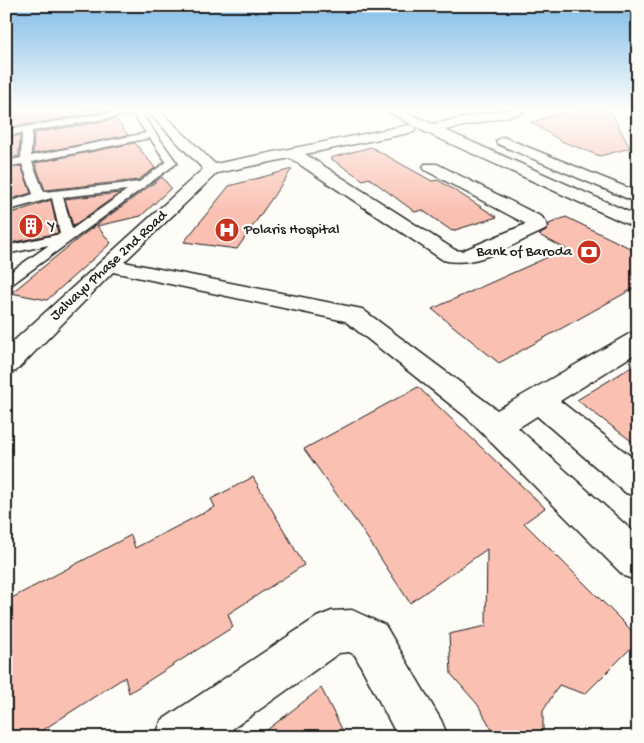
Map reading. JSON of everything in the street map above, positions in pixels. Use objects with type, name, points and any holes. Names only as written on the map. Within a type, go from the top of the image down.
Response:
[{"type":"street","points":[[187,145],[212,169],[333,145]]},
{"type":"street","points":[[480,145],[638,223]]},
{"type":"street","points":[[494,145],[638,198]]},
{"type":"street","points":[[293,153],[450,256],[465,257],[538,226],[535,221],[431,166]]},
{"type":"street","name":"Jalvayu Phase 2nd Road","points":[[6,364],[108,265],[212,169]]},
{"type":"street","points":[[108,265],[353,315],[476,408],[638,562]]},
{"type":"street","points":[[495,427],[638,340]]},
{"type":"street","points":[[538,400],[638,482]]},
{"type":"street","points":[[179,737],[332,632],[352,631],[370,640],[424,737]]},
{"type":"lane","points":[[27,145],[26,160],[40,196]]},
{"type":"lane","points":[[6,164],[103,145]]},
{"type":"lane","points":[[6,282],[172,163],[159,145]]},
{"type":"lane","points":[[6,207],[40,196],[143,184]]},
{"type":"lane","points":[[56,195],[67,237]]},
{"type":"lane","points":[[6,250],[67,237]]},
{"type":"building","points":[[6,145],[20,145],[19,156],[6,159]]},
{"type":"building","points":[[33,145],[80,145],[33,154]]},
{"type":"building","points":[[127,145],[136,145],[155,168],[138,180],[45,190],[35,163]]},
{"type":"building","points":[[571,145],[628,145],[630,148],[600,156]]},
{"type":"building","points":[[371,147],[432,181],[438,180],[497,217],[452,231],[422,210],[415,212],[369,178],[363,180],[330,158]]},
{"type":"building","points":[[21,166],[31,193],[11,199],[6,169]]},
{"type":"building","points":[[292,169],[237,249],[184,242],[229,186]]},
{"type":"building","points":[[162,177],[171,188],[141,216],[97,226],[111,243],[47,300],[11,293],[84,234]]},
{"type":"building","points":[[120,193],[73,226],[65,199]]},
{"type":"building","name":"Y","points":[[51,200],[58,233],[6,244],[6,215]]},
{"type":"building","points":[[566,217],[638,252],[638,286],[499,363],[432,309],[566,249],[539,235],[546,231],[549,224]]},
{"type":"building","points":[[638,363],[638,446],[577,400]]},
{"type":"building","points":[[418,387],[545,508],[524,523],[638,637],[638,641],[585,694],[559,685],[543,711],[543,737],[496,737],[478,705],[451,674],[449,634],[486,626],[487,549],[410,603],[360,527],[304,449]]},
{"type":"building","points":[[253,477],[304,565],[228,614],[233,627],[129,693],[125,677],[32,737],[6,737],[6,601],[131,535],[135,548],[215,507],[211,499]]},
{"type":"building","points":[[321,688],[346,737],[258,737]]},
{"type":"place","name":"Y","points":[[31,226]]},
{"type":"place","name":"Polaris Hospital","points":[[227,230]]},
{"type":"place","name":"Bank of Baroda","points":[[589,252]]}]
